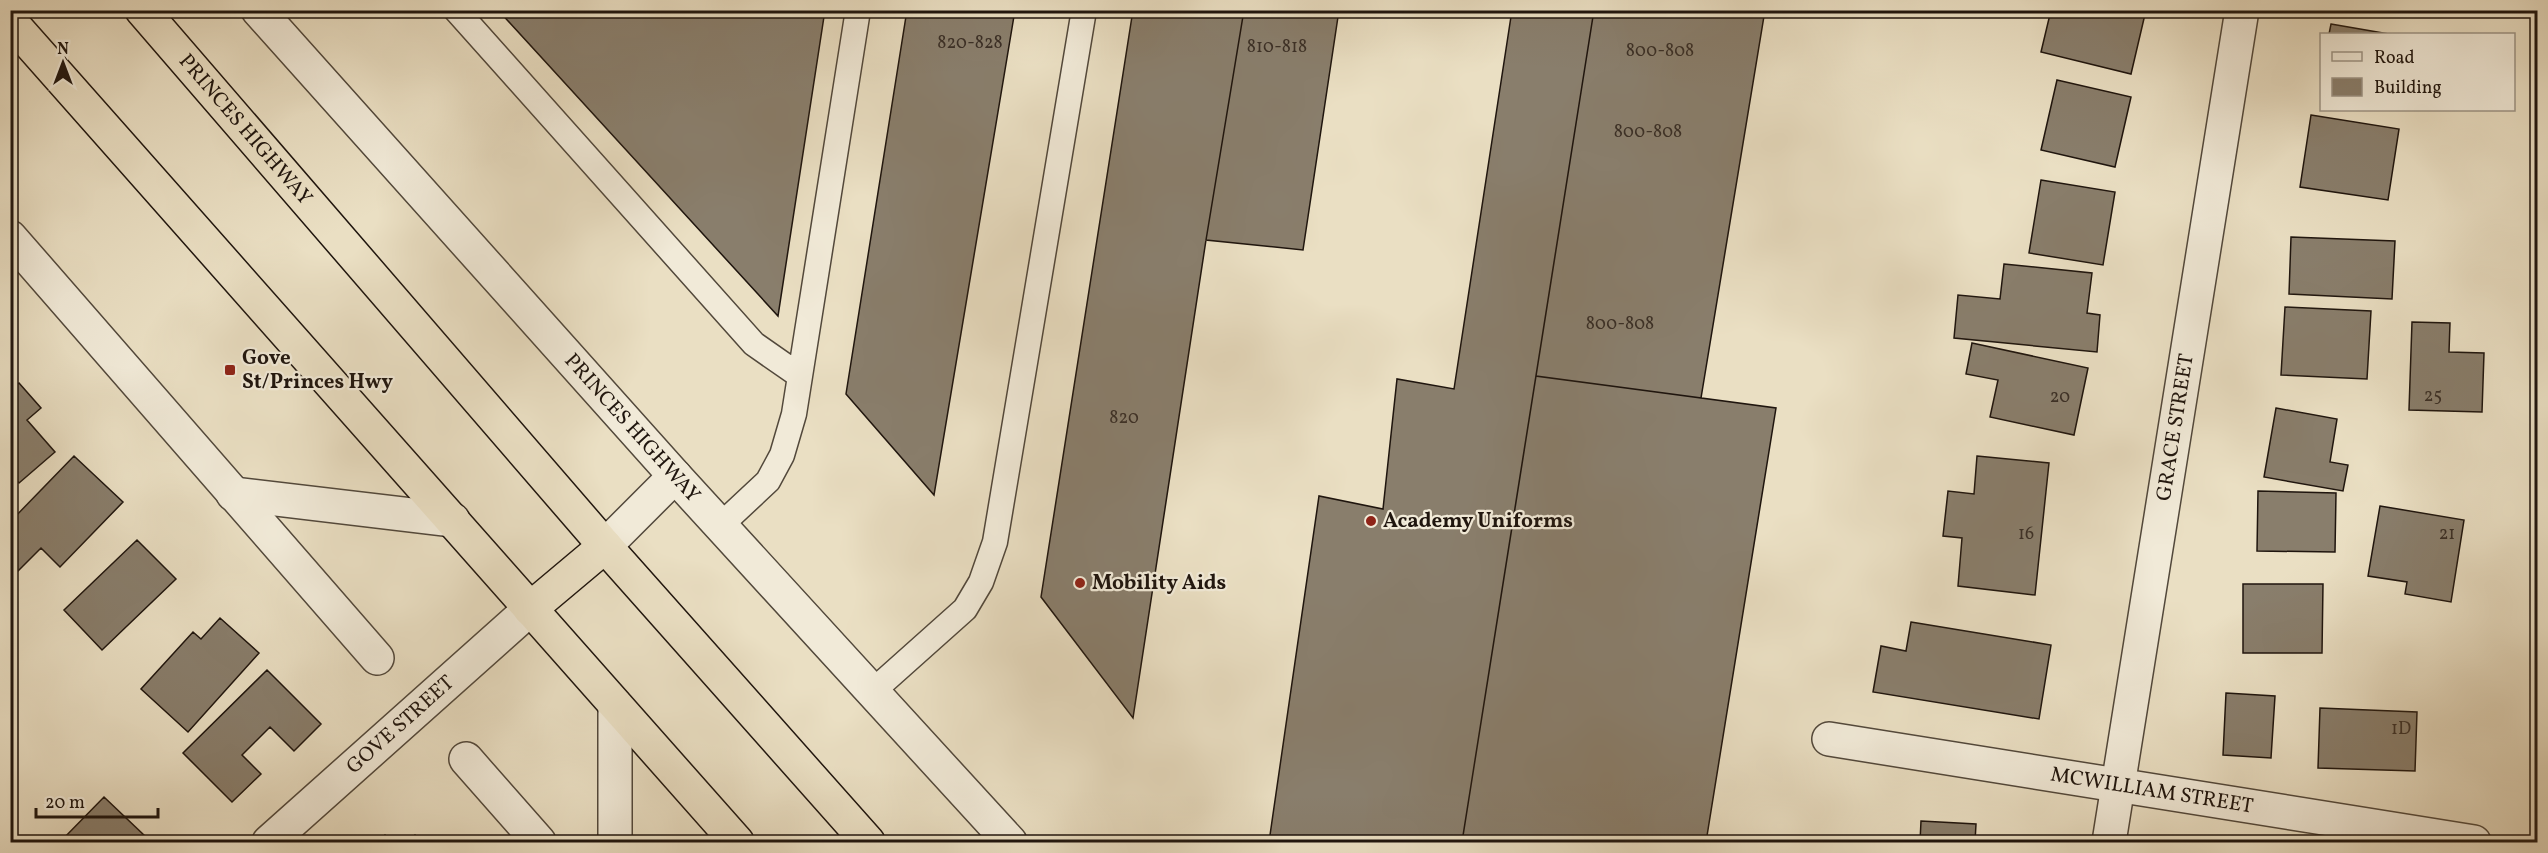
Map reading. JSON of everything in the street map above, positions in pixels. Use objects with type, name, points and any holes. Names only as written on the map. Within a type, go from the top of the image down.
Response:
[{"type":"highway","name":"PRINCES HIGHWAY","points":[[142,10],[605,546],[868,843]]},
{"type":"highway","points":[[10,21],[737,843]]},
{"type":"highway","points":[[530,609],[605,546]]},
{"type":"street","name":"PRINCES HIGHWAY","points":[[258,10],[675,476],[1010,843]]},
{"type":"street","name":"GRACE STREET","points":[[2109,843],[2242,10]]},
{"type":"street","points":[[10,237],[377,657]]},
{"type":"street","points":[[605,546],[675,476]]},
{"type":"street","points":[[233,494],[453,520]]},
{"type":"street","name":"GOVE STREET","points":[[269,843],[530,609]]},
{"type":"street","points":[[615,705],[615,843]]},
{"type":"street","name":"MCWILLIAM STREET","points":[[1829,740],[2474,843]]},
{"type":"street","points":[[466,759],[539,843]]},
{"type":"lane","points":[[456,10],[754,344],[800,376]]},
{"type":"lane","points":[[721,525],[768,482],[782,455],[794,414],[858,10]]},
{"type":"lane","points":[[873,692],[965,609],[981,582],[995,542],[1084,10]]},
{"type":"building","points":[[498,10],[825,10],[778,316]]},
{"type":"building","points":[[907,10],[1015,10],[934,495],[846,394]]},
{"type":"building","points":[[1133,10],[1244,10],[1206,240],[1133,718],[1041,597]]},
{"type":"building","points":[[1244,10],[1339,10],[1303,250],[1206,240]]},
{"type":"building","points":[[1512,10],[1594,10],[1462,842],[1269,842],[1319,496],[1383,509],[1397,379],[1454,389]]},
{"type":"building","points":[[1594,10],[1765,10],[1701,398],[1536,376]]},
{"type":"building","points":[[2051,10],[2146,10],[2131,74],[2041,52]]},
{"type":"building","points":[[2331,24],[2383,33],[2329,33]]},
{"type":"building","points":[[2057,80],[2131,97],[2115,167],[2041,150]]},
{"type":"building","points":[[2311,115],[2399,129],[2388,200],[2300,187]]},
{"type":"building","points":[[2041,180],[2115,192],[2103,265],[2029,253]]},
{"type":"building","points":[[2291,237],[2395,241],[2392,299],[2289,294]]},
{"type":"building","points":[[2004,264],[2092,273],[2087,313],[2100,315],[2097,352],[1954,338],[1958,295],[2000,299]]},
{"type":"building","points":[[2285,307],[2371,311],[2367,379],[2281,375]]},
{"type":"building","points":[[2412,322],[2450,323],[2449,352],[2484,353],[2482,412],[2409,410]]},
{"type":"building","points":[[1972,343],[2088,368],[2074,435],[1990,417],[1998,380],[1966,374]]},
{"type":"building","points":[[1536,376],[1776,408],[1706,842],[1462,842]]},
{"type":"building","points":[[19,383],[41,408],[27,420],[55,452],[19,483],[10,473],[10,390]]},
{"type":"building","points":[[2276,408],[2337,419],[2330,462],[2348,465],[2343,491],[2264,477]]},
{"type":"building","points":[[74,456],[123,502],[60,567],[41,548],[10,579],[10,522]]},
{"type":"building","points":[[1977,456],[2049,463],[2035,595],[1958,586],[1962,538],[1943,536],[1948,491],[1974,494]]},
{"type":"building","points":[[2258,491],[2336,493],[2335,552],[2257,551]]},
{"type":"building","points":[[2380,506],[2464,520],[2451,602],[2405,594],[2407,582],[2368,576]]},
{"type":"building","points":[[137,540],[176,579],[102,650],[64,610]]},
{"type":"building","points":[[2243,584],[2323,584],[2322,653],[2243,653]]},
{"type":"building","points":[[220,618],[259,653],[188,732],[141,689],[193,632],[201,639]]},
{"type":"building","points":[[1911,622],[2051,645],[2039,719],[1873,692],[1881,646],[1906,651]]},
{"type":"building","points":[[267,670],[321,724],[294,751],[270,727],[242,755],[261,774],[232,802],[183,753]]},
{"type":"building","points":[[2226,693],[2275,696],[2271,758],[2223,755]]},
{"type":"building","points":[[2320,708],[2417,712],[2415,771],[2318,768]]},
{"type":"building","points":[[104,797],[146,837],[140,842],[60,842]]},
{"type":"building","points":[[1921,821],[1976,824],[1975,842],[1920,842]]},
{"type":"building","points":[[385,835],[392,842],[377,842]]},
{"type":"building","points":[[415,835],[422,842],[407,842]]},
{"type":"place","name":"Gove St/Princes Hwy","points":[[230,370]]},
{"type":"place","name":"Academy Uniforms","points":[[1371,521]]},
{"type":"place","name":"Mobility Aids","points":[[1080,583]]}]
